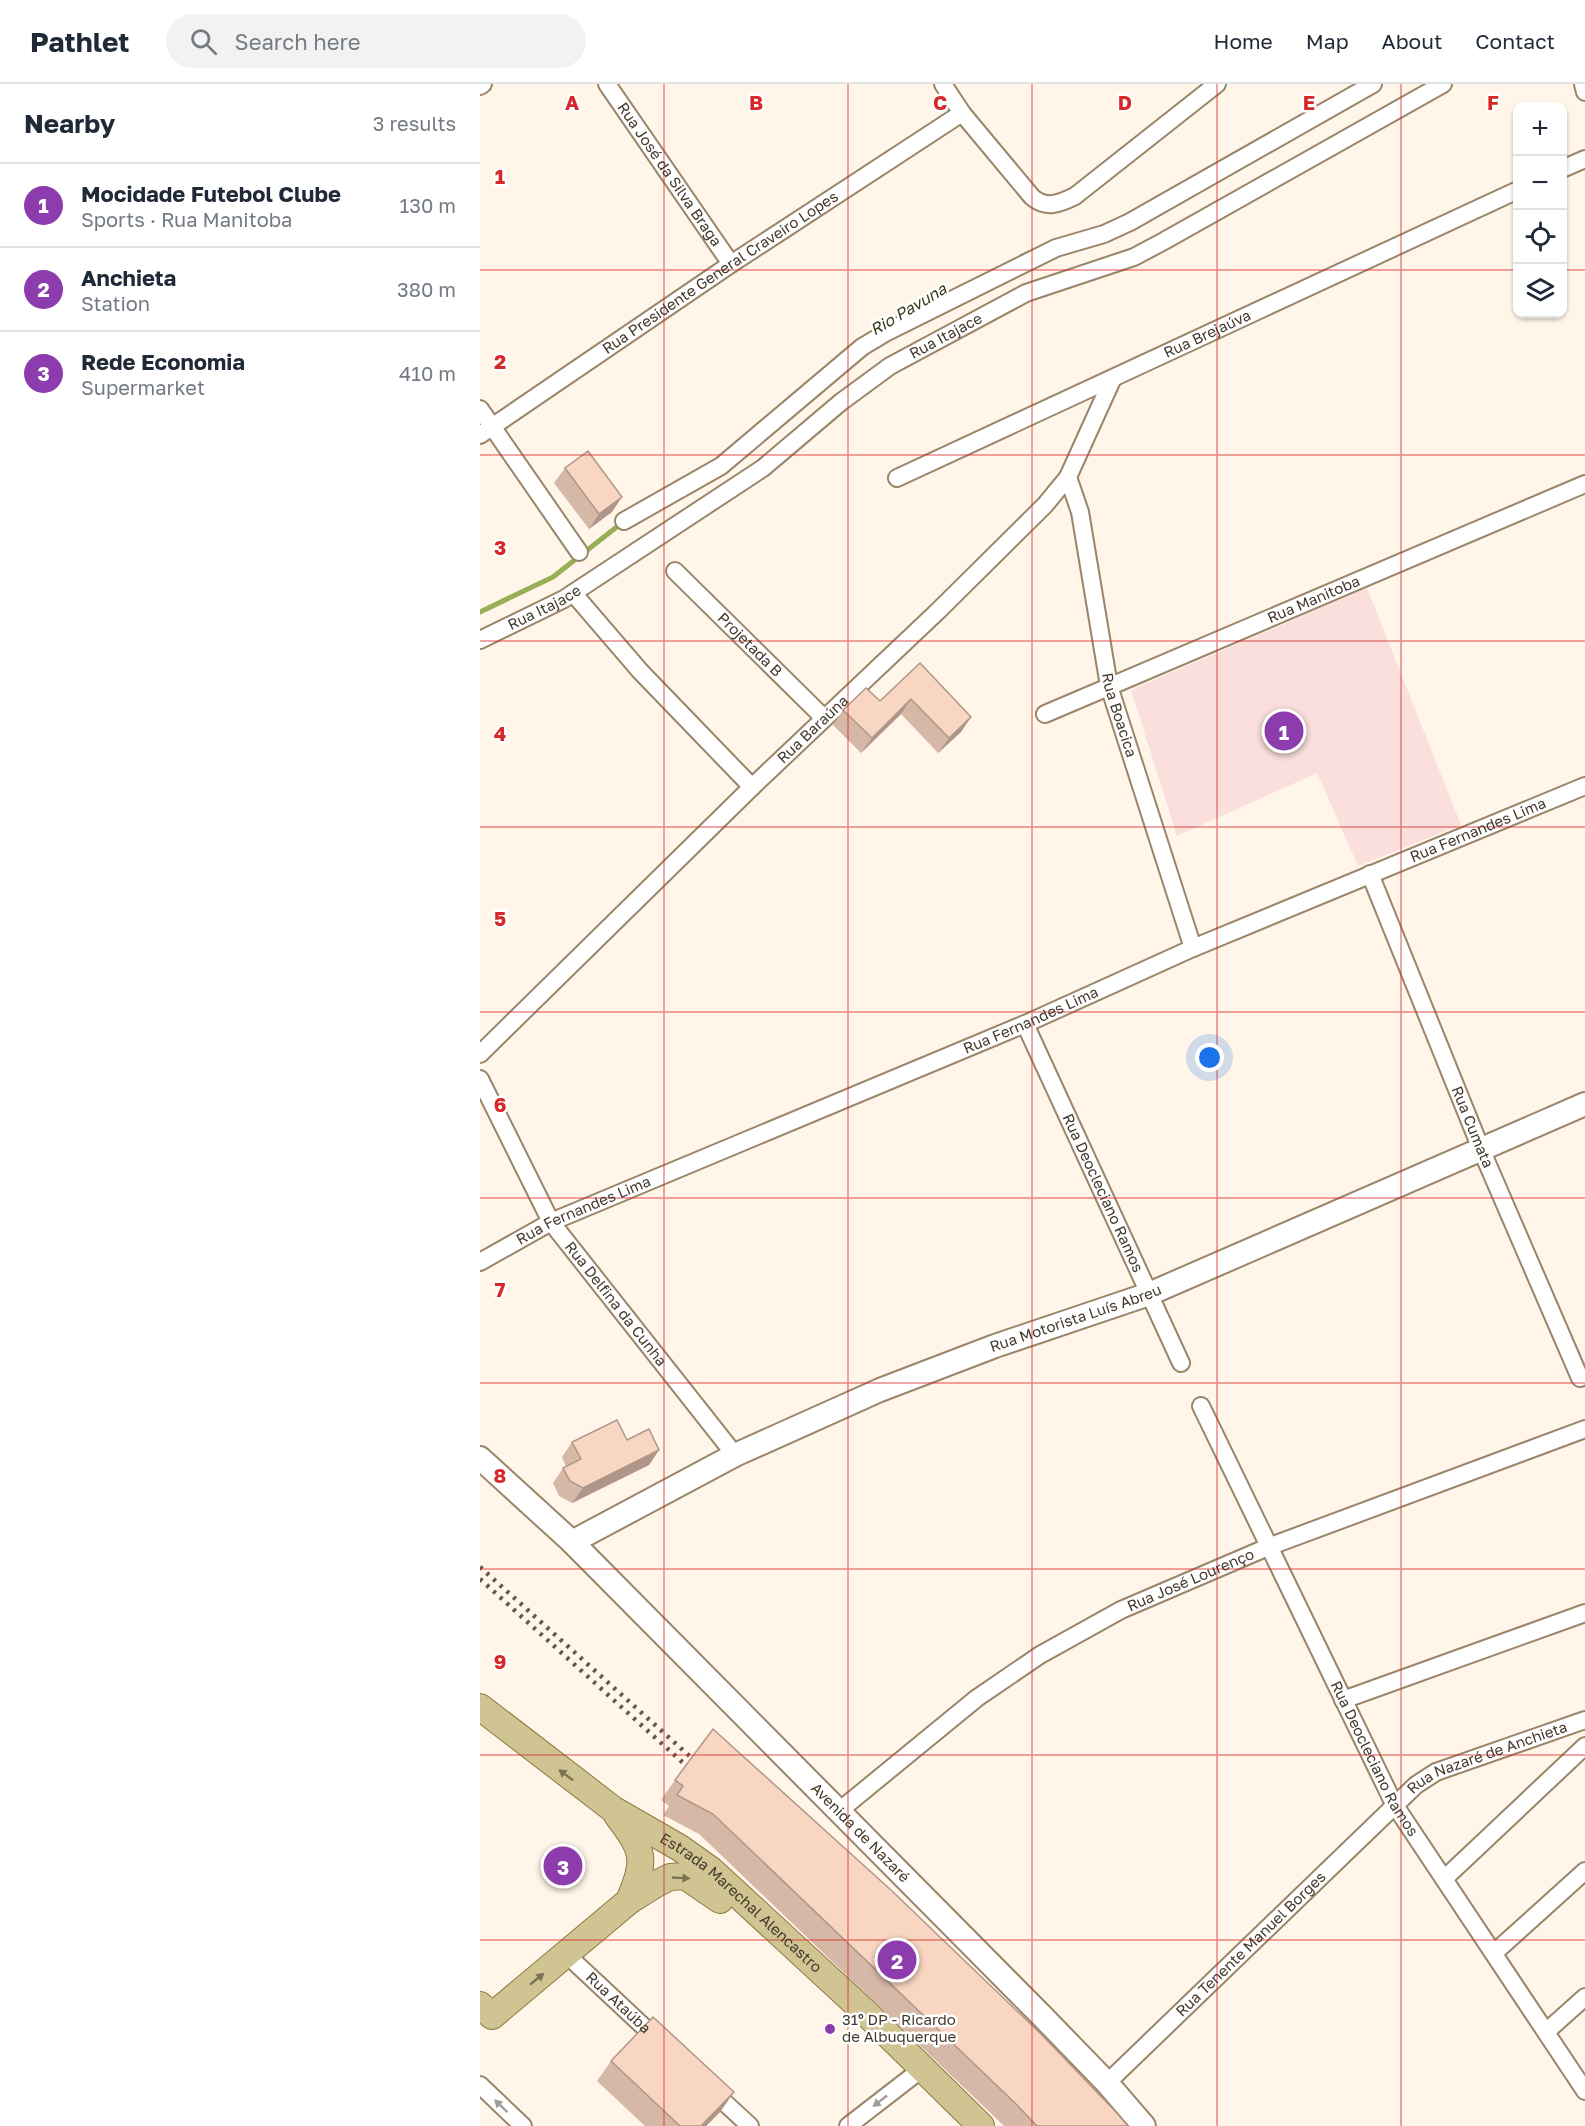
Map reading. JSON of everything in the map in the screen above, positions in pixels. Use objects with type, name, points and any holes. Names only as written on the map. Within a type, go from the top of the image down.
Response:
[{"type":"main road","name":"Rua Motorista Luís Abreu","points":[[572,1542],[735,1455],[880,1390],[994,1346],[1149,1294],[1585,1104]]},
{"type":"main road","name":"Avenida de Nazaré","points":[[480,1458],[572,1542],[1107,2083],[1144,2126]]},
{"type":"main road","name":"Estrada Marechal Alencastro","points":[[480,1707],[614,1810],[680,1848],[711,1870],[917,2072],[960,2126]]},
{"type":"main road","points":[[614,1810],[640,1849],[640,1871],[629,1901]]},
{"type":"main road","name":"Estrada Marechal Alencastro","points":[[484,2015],[567,1955],[629,1901],[670,1877],[685,1876],[692,1878],[754,1929],[981,2126]]},
{"type":"street","name":"Rua José da Silva Braga","points":[[607,84],[731,264]]},
{"type":"street","points":[[943,84],[962,112],[1039,203],[1055,204],[1075,196],[1217,84]]},
{"type":"street","name":"Rua Itajace","points":[[624,521],[721,466],[854,353],[887,332],[1056,248],[1104,234],[1130,222],[1373,84]]},
{"type":"street","name":"Rua Itajace","points":[[480,640],[573,593],[763,468],[841,402],[890,366],[1026,293],[1134,257],[1443,84]]},
{"type":"street","points":[[1583,84],[1585,92]]},
{"type":"street","name":"Rua Presidente General Craveiro Lopes","points":[[486,431],[731,264],[962,112]]},
{"type":"street","points":[[1567,167],[1585,159]]},
{"type":"street","name":"Rua Brejaúva","points":[[897,478],[1513,192]]},
{"type":"street","name":"Rua Baraúna","points":[[480,1054],[752,787],[938,612],[1045,505],[1068,477],[1112,380]]},
{"type":"street","points":[[480,409],[486,431],[579,552]]},
{"type":"street","name":"Rua Boacica","points":[[1068,477],[1080,512],[1109,686],[1193,948]]},
{"type":"street","name":"Rua Manitoba","points":[[1045,714],[1585,484]]},
{"type":"street","name":"Projetada B","points":[[675,571],[824,718]]},
{"type":"street","points":[[573,593],[640,671],[752,787]]},
{"type":"street","name":"Rua Fernandes Lima","points":[[480,1262],[551,1222],[1025,1023],[1193,948],[1585,786]]},
{"type":"street","name":"Rua Cumata","points":[[1370,874],[1481,1149],[1581,1378]]},
{"type":"street","name":"Rua Deocleciano Ramos","points":[[1025,1023],[1181,1363]]},
{"type":"street","name":"Rua Delfina da Cunha","points":[[480,1079],[551,1222],[735,1455]]},
{"type":"street","name":"Rua Deocleciano Ramos","points":[[1201,1406],[1394,1804],[1585,2091]]},
{"type":"street","name":"Rua José Lourenço","points":[[838,1811],[976,1698],[1040,1655],[1121,1610],[1268,1547],[1585,1429]]},
{"type":"street","points":[[1343,1700],[1585,1613]]},
{"type":"street","name":"Rua Nazaré de Anchieta","points":[[1394,1804],[1436,1772],[1585,1720]]},
{"type":"street","points":[[1444,1878],[1585,1746]]},
{"type":"street","name":"Rua Tenente Manuel Borges","points":[[1107,2083],[1394,1804]]},
{"type":"street","points":[[1494,1953],[1585,1871]]},
{"type":"street","name":"Rua Ataúba","points":[[567,1955],[671,2053]]},
{"type":"street","points":[[1546,2031],[1585,1997]]},
{"type":"street","points":[[848,2126],[917,2072]]},
{"type":"street","points":[[697,2077],[750,2126]]},
{"type":"street","points":[[480,2085],[523,2126]]},
{"type":"shaded area","points":[[1367,588],[1461,825],[1358,866],[1317,773],[1177,836],[1131,690]]},
{"type":"building","points":[[588,451],[622,497],[599,514],[565,468]]},
{"type":"building","points":[[920,663],[971,717],[949,738],[911,699],[872,738],[843,710],[866,688],[880,701]]},
{"type":"building","points":[[617,1420],[627,1440],[649,1429],[659,1450],[583,1488],[570,1481],[563,1468],[581,1459],[572,1442]]},
{"type":"building","points":[[713,1729],[892,1891],[1041,2034],[1128,2126],[1037,2126],[713,1814],[677,1795],[683,1786],[675,1780]]},
{"type":"building","points":[[653,2017],[734,2092],[701,2126],[680,2126],[611,2061]]},
{"type":"waterway","name":"Rio Pavuna","points":[[1022,256],[1041,248]]},
{"type":"waterway","name":"Rio Pavuna","points":[[480,612],[553,577],[623,522]]},
{"type":"railway","points":[[480,1567],[705,1770]]},
{"type":"railway","points":[[480,1579],[691,1770]]},
{"type":"place","name":"Mocidade Futebol Clube","points":[[1284,731]]},
{"type":"place","name":"Rede Economia","points":[[563,1866]]},
{"type":"place","name":"Anchieta","points":[[897,1960]]},
{"type":"place","name":"31º DP - Ricardo de Albuquerque","points":[[830,2029]]}]
